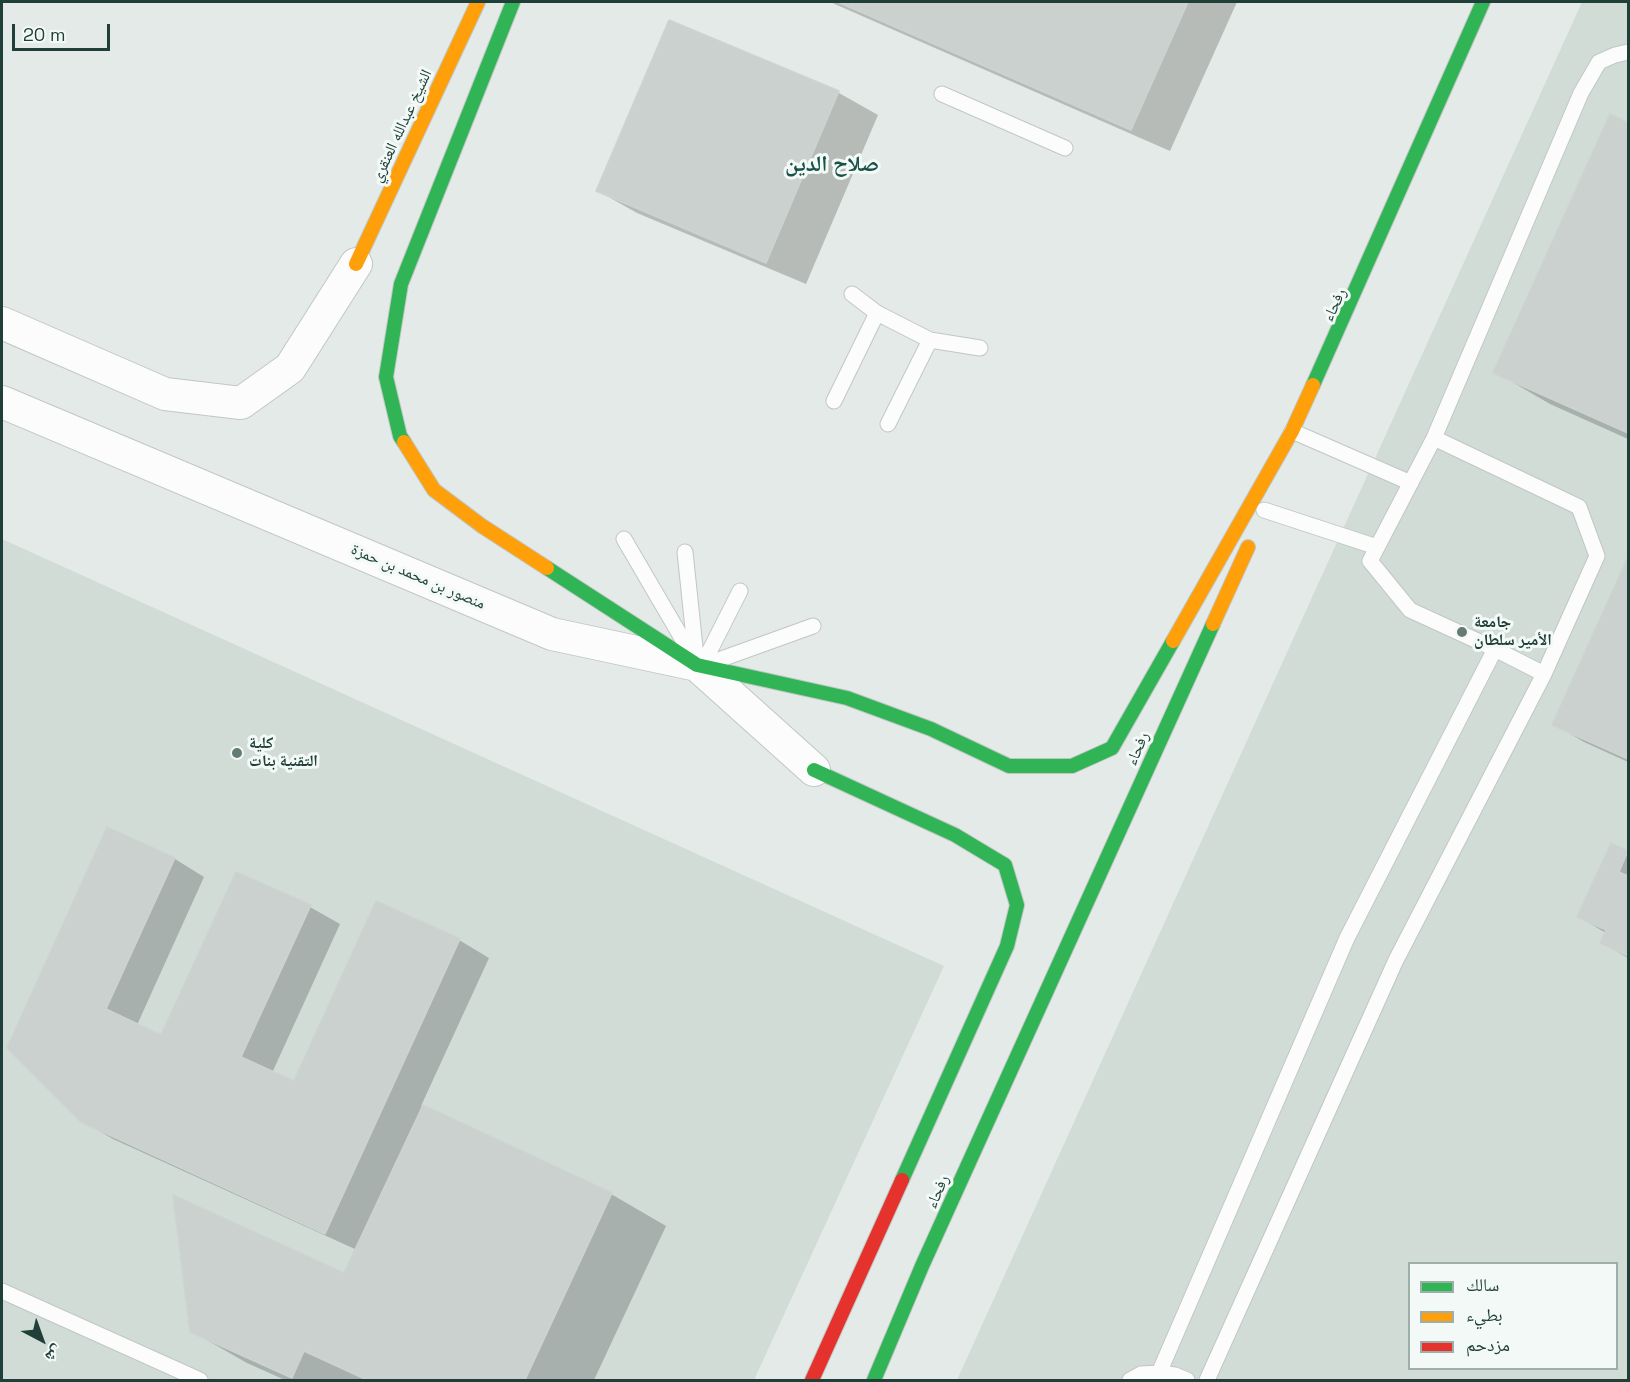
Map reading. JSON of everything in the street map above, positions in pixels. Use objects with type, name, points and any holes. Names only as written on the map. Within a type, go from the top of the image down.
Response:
[{"type":"street","name":"الشيخ عبدالله العنقري","points":[[356,264],[478,2]]},
{"type":"street","points":[[513,2],[401,284],[386,377],[400,436],[434,490],[482,526],[700,665],[814,770],[955,835],[1005,865],[1017,905],[1007,946],[812,1380]]},
{"type":"street","points":[[700,665],[847,698],[931,729],[1009,766],[1072,766],[1112,748],[1292,431],[1483,2]]},
{"type":"street","name":"رفحاء","points":[[873,1380],[1259,521],[1292,431],[1466,72]]},
{"type":"street","points":[[2,322],[165,394],[241,403],[290,368],[356,264]]},
{"type":"street","name":"منصور بن محمد بن حمزة","points":[[2,402],[552,634],[700,665]]},
{"type":"lane","points":[[1544,674],[1410,610],[1370,561],[1434,438],[1581,93],[1599,62],[1629,52]]},
{"type":"lane","points":[[942,94],[1065,148]]},
{"type":"lane","points":[[852,294],[877,313],[930,340],[980,348]]},
{"type":"lane","points":[[834,401],[877,313]]},
{"type":"lane","points":[[888,424],[930,340]]},
{"type":"lane","points":[[1292,431],[1411,483]]},
{"type":"lane","points":[[1208,1380],[1396,960],[1544,674],[1597,556],[1579,507],[1434,438]]},
{"type":"lane","points":[[1259,521],[1377,547]]},
{"type":"lane","points":[[624,539],[700,665]]},
{"type":"lane","points":[[685,552],[700,665]]},
{"type":"lane","points":[[700,665],[740,591]]},
{"type":"lane","points":[[700,665],[813,626]]},
{"type":"lane","points":[[1159,1373],[1347,938],[1495,650]]},
{"type":"lane","points":[[2,1291],[200,1380]]},
{"type":"lane","points":[[1130,1380],[1141,1374],[1159,1373],[1175,1375],[1187,1380]]},
{"type":"shaded area","name":"جامعة الأمير سلطان","points":[[1582,2],[1628,2],[1628,1380],[957,1380]]},
{"type":"shaded area","name":"كلية التقنية بنات","points":[[2,539],[944,966],[754,1380],[2,1380]]},
{"type":"building","points":[[838,2],[1188,2],[1131,130]]},
{"type":"building","points":[[669,20],[839,91],[766,263],[596,191]]},
{"type":"building","points":[[1610,114],[1628,123],[1628,433],[1493,373]]},
{"type":"building","points":[[1628,557],[1628,759],[1552,725]]},
{"type":"building","points":[[107,827],[175,858],[106,1009],[161,1035],[236,872],[311,905],[241,1057],[294,1081],[376,901],[460,939],[325,1234],[81,1122],[7,1048]]},
{"type":"building","points":[[1611,843],[1628,851],[1619,872],[1628,876],[1628,956],[1600,943],[1606,930],[1577,917]]},
{"type":"building","points":[[423,1105],[612,1193],[525,1380],[367,1380],[304,1351],[292,1378],[190,1332],[173,1195],[344,1273]]},
{"type":"traffic: fast","points":[[404,442],[400,436],[386,377],[401,284],[513,2]]},
{"type":"traffic: fast","points":[[1313,385],[1483,2]]},
{"type":"traffic: fast","points":[[547,568],[697,665],[847,698],[931,729],[1009,766],[1072,766],[1112,748],[1173,641]]},
{"type":"traffic: fast","points":[[874,1380],[922,1266],[1213,624]]},
{"type":"traffic: fast","points":[[814,770],[955,835],[1005,865],[1017,905],[1007,946],[902,1180]]},
{"type":"traffic: slow","points":[[356,264],[478,2]]},
{"type":"traffic: slow","points":[[1173,641],[1292,431],[1313,385]]},
{"type":"traffic: slow","points":[[404,442],[434,490],[482,526],[547,568]]},
{"type":"traffic: slow","points":[[1213,624],[1248,547]]},
{"type":"traffic: jam","points":[[812,1380],[902,1180]]},
{"type":"place","name":"جامعة الأمير سلطان","points":[[1462,632]]},
{"type":"place","name":"كلية التقنية بنات","points":[[237,753]]},
{"type":"district","name":"صلاح الدين","points":[[832,165]]}]
